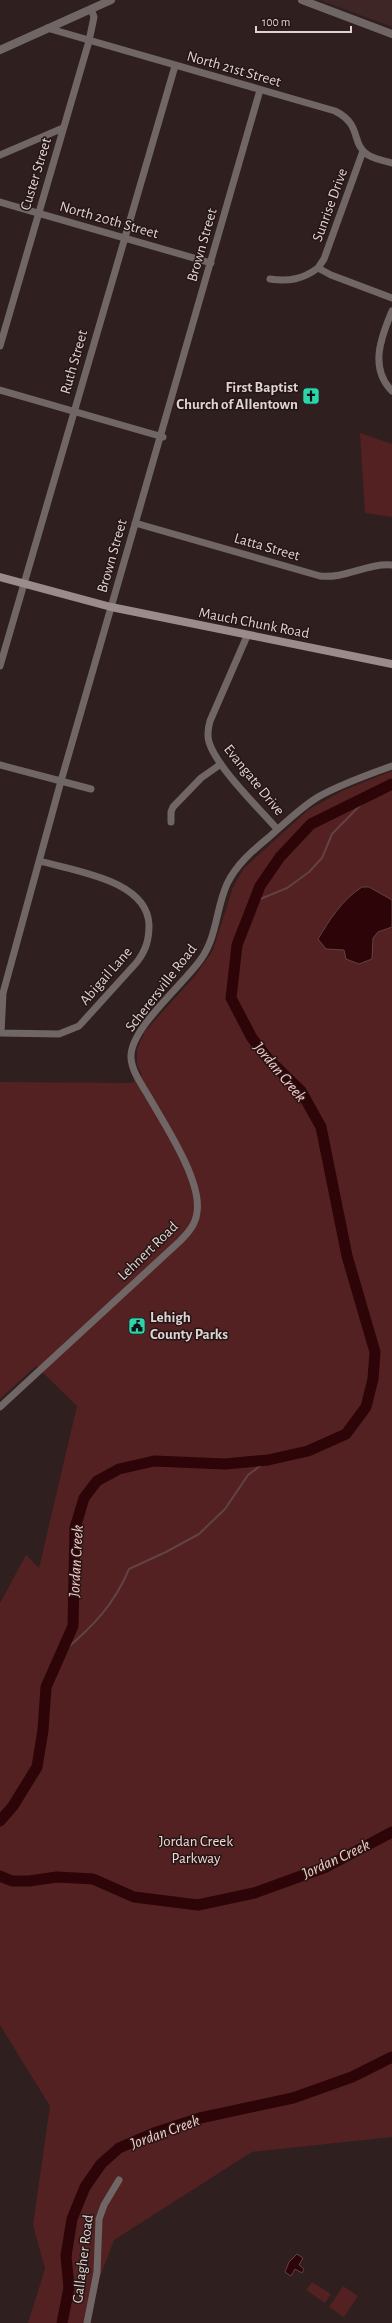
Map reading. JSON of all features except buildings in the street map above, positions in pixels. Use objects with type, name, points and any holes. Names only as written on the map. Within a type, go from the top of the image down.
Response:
[{"type":"main road","name":"Mauch Chunk Road","points":[[0,577],[111,607],[392,664]]},
{"type":"street","points":[[0,50],[111,0]]},
{"type":"street","points":[[302,0],[392,34]]},
{"type":"street","name":"Custer Street","points":[[0,346],[89,41],[94,17],[91,9]]},
{"type":"street","name":"North 21st Street","points":[[47,28],[343,115],[352,124],[363,151]]},
{"type":"street","name":"Ruth Street","points":[[0,666],[175,66]]},
{"type":"street","name":"Brown Street","points":[[0,1033],[3,993],[61,781],[135,523],[162,437],[260,90]]},
{"type":"street","points":[[0,155],[64,128]]},
{"type":"street","points":[[363,151],[374,158],[392,163]]},
{"type":"street","name":"Sunrise Drive","points":[[318,268],[324,259],[363,151]]},
{"type":"street","name":"North 20th Street","points":[[0,202],[211,262]]},
{"type":"street","points":[[270,279],[281,281],[300,278],[318,268],[331,275],[392,298]]},
{"type":"street","points":[[392,311],[379,354],[381,372],[392,391]]},
{"type":"street","points":[[0,390],[162,437]]},
{"type":"street","name":"Latta Street","points":[[135,523],[320,576],[336,577],[375,565],[392,565]]},
{"type":"street","name":"Evangate Drive","points":[[248,636],[210,721],[210,743],[221,764],[277,829]]},
{"type":"street","points":[[171,822],[170,812],[173,807],[201,778],[221,764]]},
{"type":"street","points":[[0,765],[91,789]]},
{"type":"street","name":"Scherersville Road","points":[[137,1076],[132,1064],[132,1050],[140,1030],[188,976],[207,950],[223,896],[232,875],[244,859],[277,829],[318,797],[392,766]]},
{"type":"street","name":"Abigail Lane","points":[[0,1033],[59,1034],[79,1026],[146,950],[149,936],[149,919],[143,902],[128,889],[40,861]]},
{"type":"street","name":"Lehnert Road","points":[[0,1407],[180,1241],[196,1220],[198,1202],[194,1185],[168,1130],[137,1076]]},
{"type":"street","name":"Gallagher Road","points":[[87,2323],[96,2272],[99,2219],[104,2205],[119,2180]]},
{"type":"shaded area","points":[[320,0],[392,0],[392,27]]},
{"type":"shaded area","points":[[362,887],[369,887],[392,900],[392,927],[378,932],[373,938],[372,959],[359,964],[346,959],[344,950],[326,949],[318,939],[342,904]]},
{"type":"shaded area","points":[[297,2254],[303,2258],[299,2265],[304,2269],[302,2273],[295,2269],[291,2276],[285,2272],[289,2262]]},
{"type":"green space","points":[[360,433],[392,444],[392,517],[365,513]]},
{"type":"green space","name":"Jordan Creek Parkway","points":[[392,771],[392,2137],[252,2152],[114,2240],[100,2277],[90,2323],[28,2323],[45,2269],[33,2225],[50,2106],[0,2025],[0,1603],[26,1555],[39,1568],[77,1406],[36,1366],[0,1399],[0,1082],[132,1083],[142,1075],[137,1065],[137,1049],[145,1031],[195,976],[213,950],[233,887],[244,868],[308,810],[342,791]]},
{"type":"green space","points":[[312,2282],[331,2294],[325,2303],[306,2290]]},
{"type":"green space","points":[[343,2286],[358,2296],[344,2317],[329,2307]]},
{"type":"waterway","name":"Jordan Creek","points":[[0,1821],[13,1806],[37,1767],[43,1730],[46,1687],[73,1626],[75,1528],[84,1498],[97,1481],[119,1469],[154,1461],[225,1464],[268,1460],[308,1451],[346,1434],[366,1407],[373,1379],[375,1352],[347,1256],[321,1127],[301,1091],[269,1060],[252,1038],[231,998],[237,945],[260,886],[280,857],[311,824],[392,784]]},
{"type":"waterway","points":[[253,902],[287,888],[309,872],[322,858],[332,834],[373,792]]},
{"type":"waterway","name":"Jordan Creek","points":[[64,1651],[102,1614],[117,1593],[129,1569],[166,1552],[199,1534],[225,1509],[248,1475],[268,1460]]},
{"type":"waterway","name":"Jordan Creek","points":[[0,1876],[12,1881],[29,1881],[57,1877],[93,1879],[134,1897],[198,1905],[254,1893],[326,1867],[392,1832]]},
{"type":"waterway","name":"Jordan Creek","points":[[62,2323],[69,2288],[66,2256],[72,2219],[85,2187],[101,2164],[119,2148],[154,2133],[200,2118],[293,2098],[352,2077],[392,2057]]},
{"type":"place","name":"First Baptist Church of Allentown","points":[[311,396]]},
{"type":"place","name":"Lehigh County Parks","points":[[137,1326]]}]
